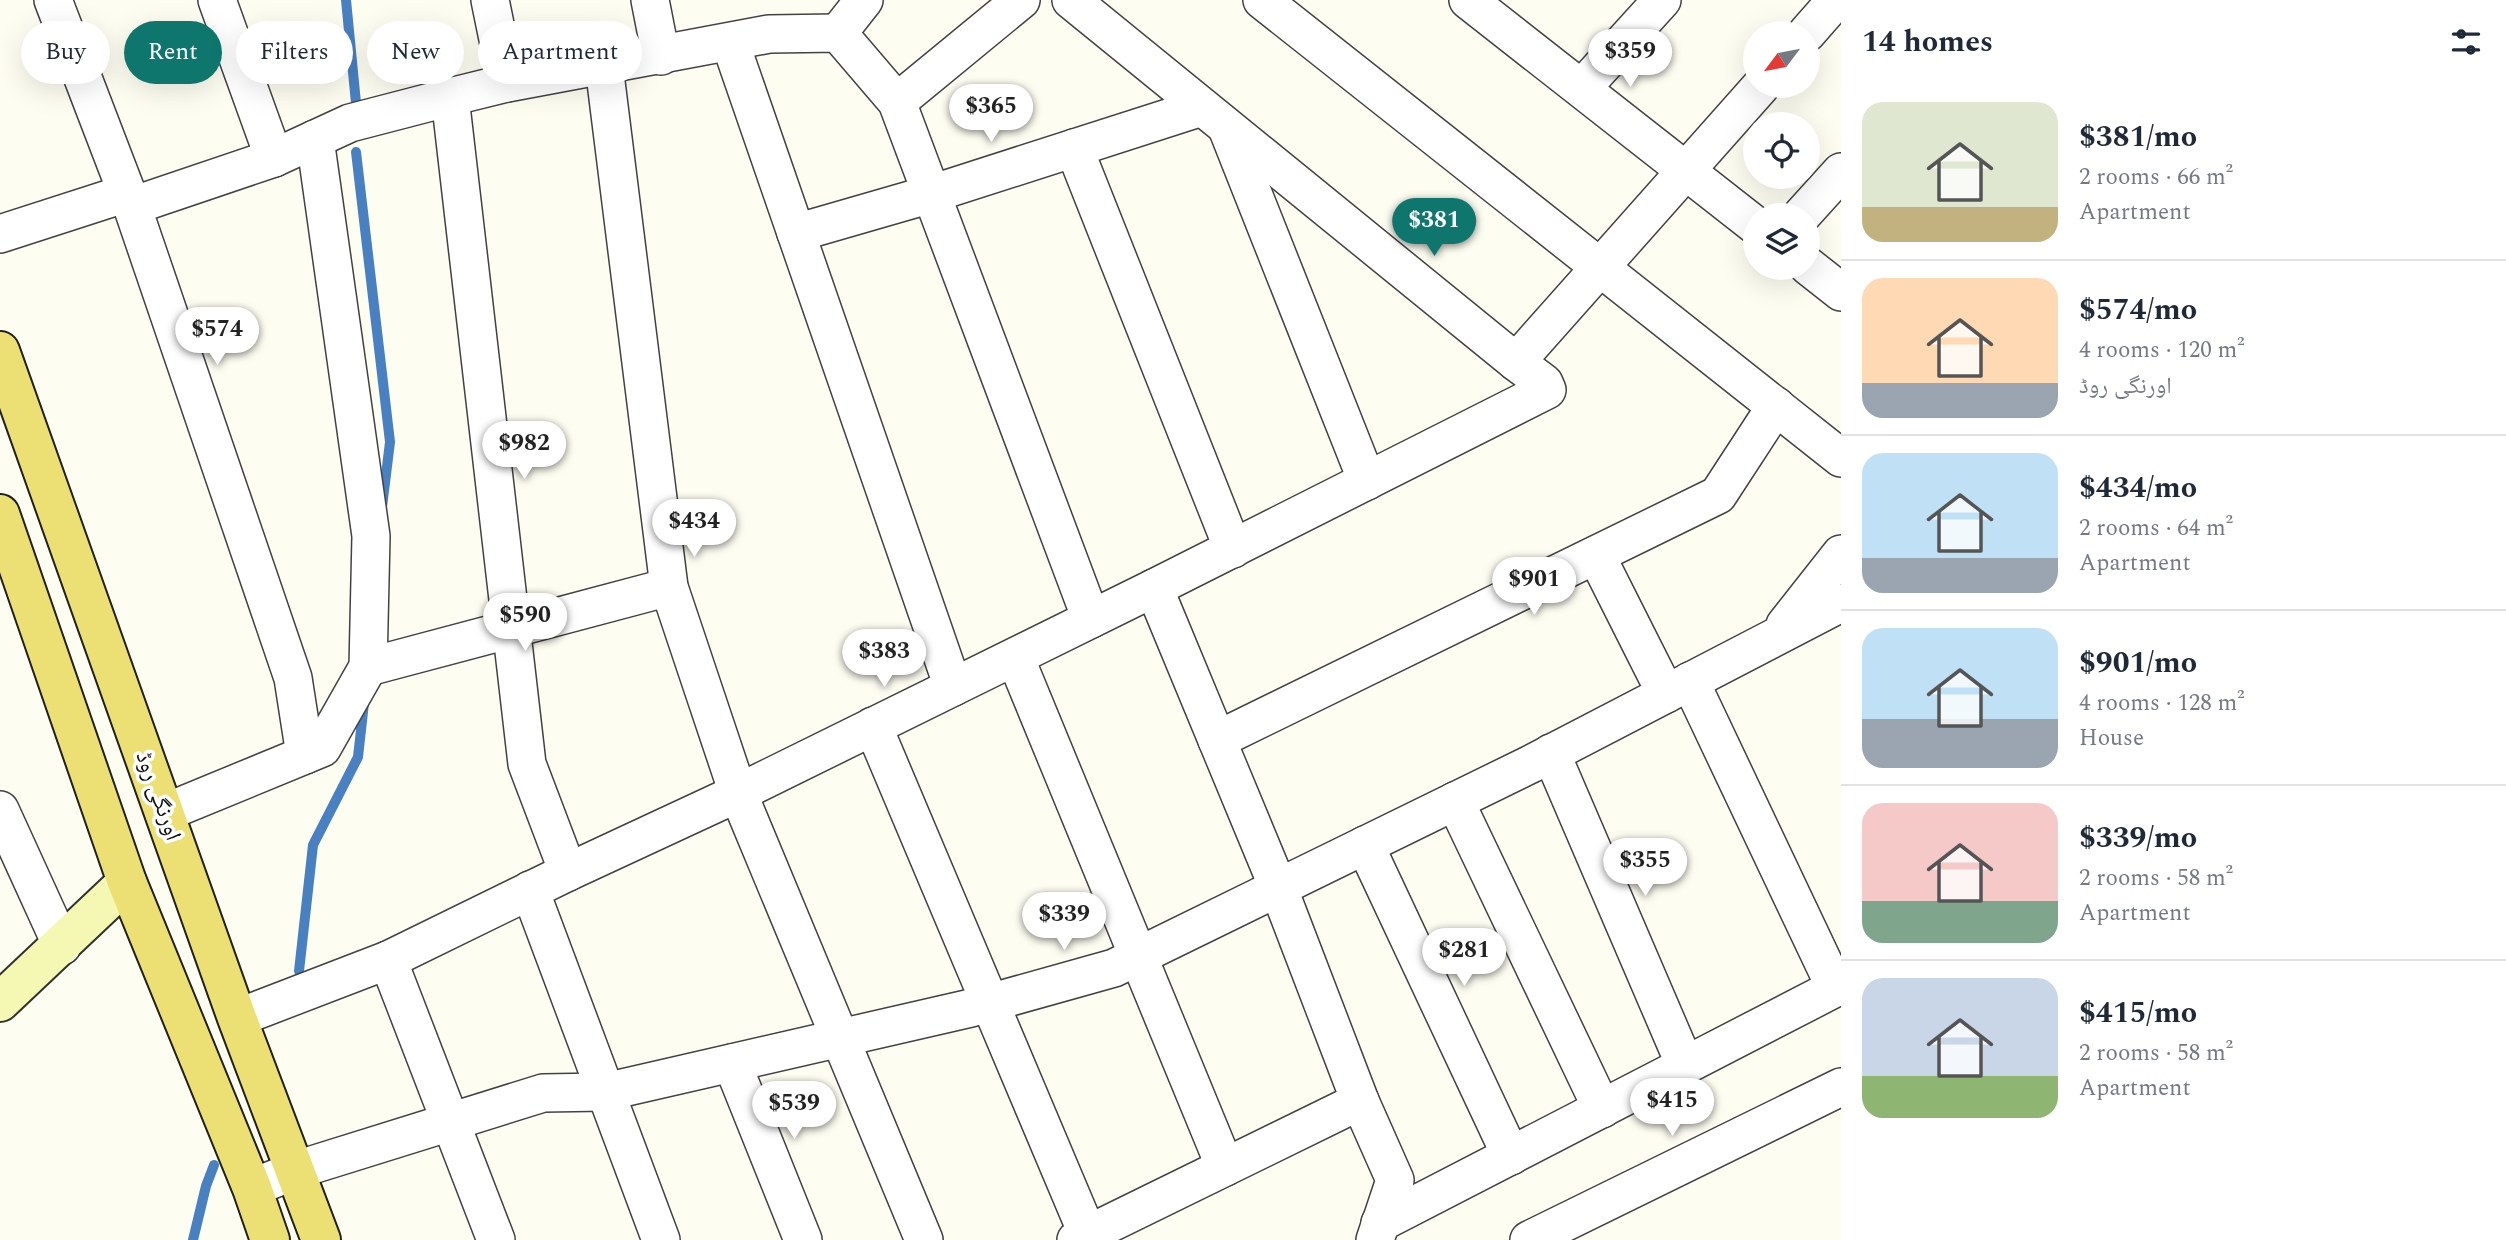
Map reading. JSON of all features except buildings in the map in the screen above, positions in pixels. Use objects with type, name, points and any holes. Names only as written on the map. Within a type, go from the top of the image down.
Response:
[{"type":"main road","name":"اورنگی روڈ","points":[[0,351],[237,1018],[321,1240]]},
{"type":"main road","points":[[0,514],[127,882],[253,1188],[271,1240]]},
{"type":"street","points":[[52,0],[129,199],[293,677],[305,755]]},
{"type":"street","points":[[217,0],[274,158]]},
{"type":"street","points":[[490,0],[494,21]]},
{"type":"street","points":[[650,0],[661,56]]},
{"type":"street","points":[[838,33],[864,0]]},
{"type":"street","points":[[897,102],[1021,0]]},
{"type":"street","points":[[237,1018],[388,960],[738,793],[1154,589],[1547,390],[1544,383],[1071,0]]},
{"type":"street","points":[[1262,0],[1841,458]]},
{"type":"street","points":[[1582,88],[1662,0]]},
{"type":"street","points":[[1818,21],[1836,0]]},
{"type":"street","points":[[1482,4],[1582,88],[1743,215]]},
{"type":"street","points":[[642,59],[769,34],[838,33]]},
{"type":"street","points":[[838,33],[897,102],[1091,620]]},
{"type":"street","points":[[730,42],[953,687]]},
{"type":"street","points":[[0,234],[274,158],[350,123],[503,84]]},
{"type":"street","points":[[606,84],[669,587],[738,793],[924,1240]]},
{"type":"street","points":[[450,97],[527,764],[568,872]]},
{"type":"street","points":[[1516,362],[1750,98]]},
{"type":"street","points":[[796,233],[931,194],[1074,148],[1214,116]]},
{"type":"street","points":[[1214,116],[1367,481]]},
{"type":"street","points":[[164,813],[322,748],[368,667],[371,536],[315,139]]},
{"type":"street","points":[[1074,148],[1233,549]]},
{"type":"street","points":[[1813,203],[1841,172]]},
{"type":"street","points":[[1820,275],[1841,292]]},
{"type":"street","points":[[1216,740],[1718,495],[1776,407]]},
{"type":"street","points":[[1776,637],[1841,554]]},
{"type":"street","points":[[1378,1231],[1511,1156],[1838,986],[1678,687],[1595,555]]},
{"type":"street","points":[[368,667],[669,587]]},
{"type":"street","points":[[1154,589],[1278,887],[1360,1101],[1395,1180],[1378,1231]]},
{"type":"street","points":[[253,1188],[296,1170],[543,1093],[606,1092],[989,1003],[1114,968],[1551,753],[1776,637],[1837,617]]},
{"type":"street","points":[[1015,657],[1225,1167]]},
{"type":"street","points":[[873,726],[1085,1238],[1360,1101]]},
{"type":"street","points":[[1551,753],[1685,1065]]},
{"type":"street","points":[[1455,801],[1602,1109]]},
{"type":"street","points":[[2,817],[62,946]]},
{"type":"street","points":[[1365,845],[1511,1156]]},
{"type":"street","points":[[0,1002],[127,882]]},
{"type":"street","points":[[530,890],[661,1240]]},
{"type":"street","points":[[388,960],[496,1240]]},
{"type":"street","points":[[732,1063],[803,1240]]},
{"type":"street","points":[[1529,1240],[1841,1087]]},
{"type":"waterway","points":[[346,0],[356,103]]},
{"type":"waterway","points":[[356,152],[390,442],[382,507]]},
{"type":"waterway","points":[[299,971],[313,845],[358,757],[364,703]]},
{"type":"waterway","points":[[193,1240],[214,1165]]}]
